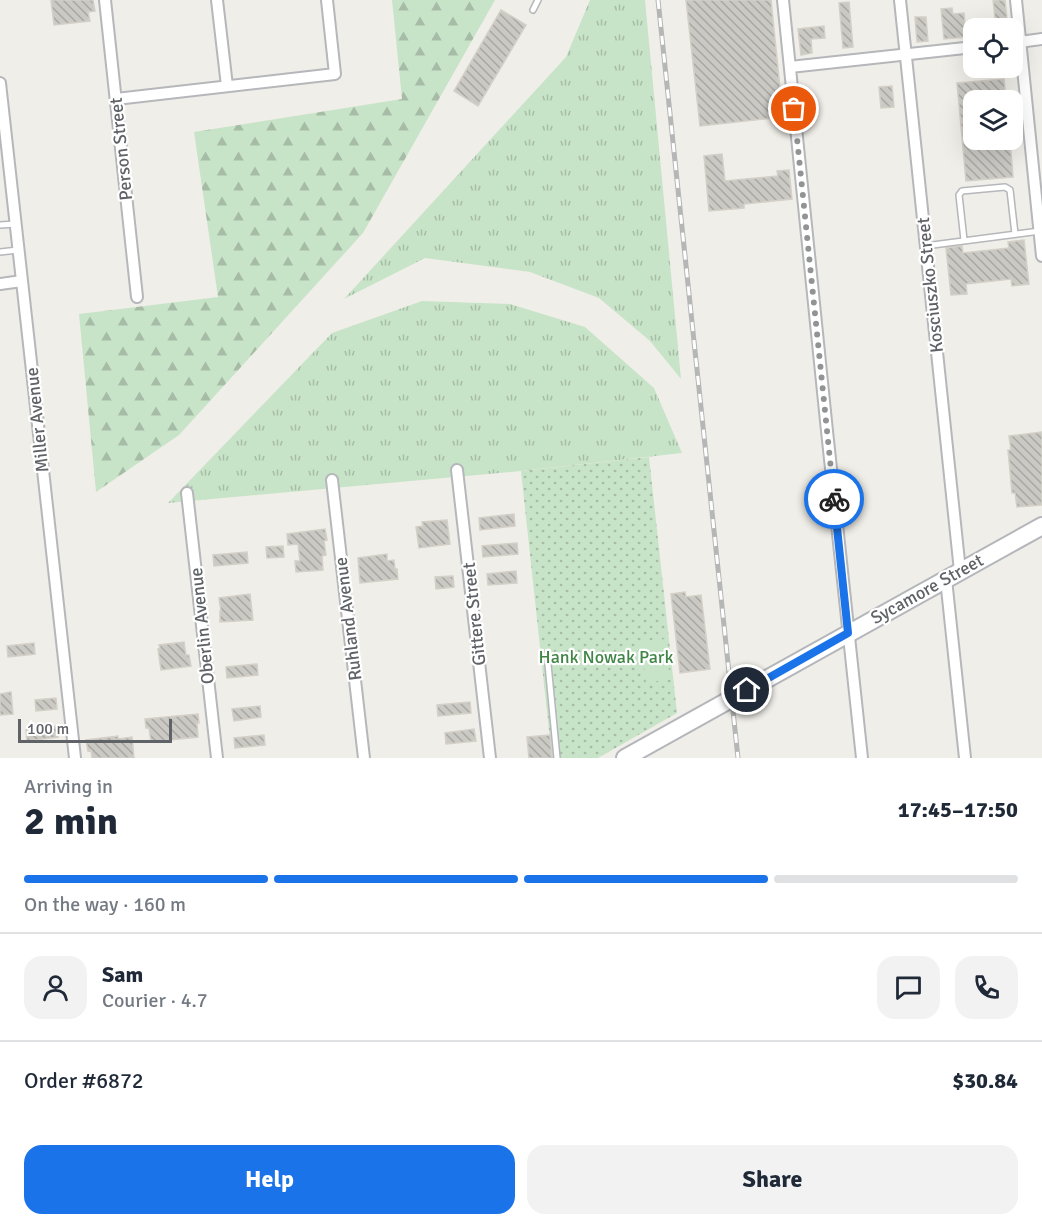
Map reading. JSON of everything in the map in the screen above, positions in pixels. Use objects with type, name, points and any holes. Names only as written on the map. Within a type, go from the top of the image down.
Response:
[{"type":"street","name":"Person Street","points":[[105,0],[137,297]]},
{"type":"street","points":[[217,0],[226,86]]},
{"type":"street","points":[[116,99],[335,74],[327,0]]},
{"type":"street","points":[[783,0],[862,758]]},
{"type":"street","name":"Kosciuszko Street","points":[[900,0],[925,246],[953,575],[965,758]]},
{"type":"street","points":[[1016,0],[1016,18]]},
{"type":"street","points":[[1023,41],[1042,39]]},
{"type":"street","points":[[790,67],[963,48]]},
{"type":"street","points":[[1021,78],[1042,256]]},
{"type":"street","name":"Miller Avenue","points":[[0,83],[75,758]]},
{"type":"street","points":[[0,284],[22,281]]},
{"type":"street","name":"Gittere Street","points":[[457,470],[490,758]]},
{"type":"street","name":"Ruhland Avenue","points":[[332,480],[364,758]]},
{"type":"street","name":"Oberlin Avenue","points":[[187,493],[217,758]]},
{"type":"street","name":"Sycamore Street","points":[[625,758],[1042,526]]},
{"type":"lane","points":[[533,10],[538,0]]},
{"type":"lane","points":[[964,240],[960,195],[962,190],[1005,187],[1010,190],[1015,234]]},
{"type":"lane","points":[[0,225],[16,224]]},
{"type":"lane","points":[[925,246],[1040,231]]},
{"type":"lane","points":[[0,252],[18,250]]},
{"type":"lane","points":[[546,654],[557,758]]},
{"type":"green space","points":[[392,0],[495,0],[363,233],[179,435],[96,492],[79,314],[218,297],[194,132],[402,99]]},
{"type":"green space","points":[[590,0],[645,0],[681,379],[650,341],[599,298],[530,272],[425,258],[344,299],[566,57]]},
{"type":"green space","points":[[422,301],[510,304],[585,327],[654,388],[682,453],[521,471],[168,503],[332,333]]},
{"type":"green space","name":"Hank Nowak Park","points":[[649,457],[677,713],[598,758],[552,758],[521,471]]},
{"type":"green space","points":[[665,639],[670,679],[646,683],[641,642]]},
{"type":"building","points":[[51,0],[93,0],[95,11],[88,12],[90,21],[54,25]]},
{"type":"building","points":[[686,0],[771,0],[783,117],[700,126]]},
{"type":"building","points":[[993,0],[1005,0],[1007,18],[995,18]]},
{"type":"building","points":[[849,2],[853,47],[843,48],[839,3]]},
{"type":"building","points":[[952,8],[953,14],[964,13],[963,37],[944,39],[941,9]]},
{"type":"building","points":[[501,10],[526,25],[478,106],[454,91]]},
{"type":"building","points":[[915,17],[926,17],[928,41],[917,42]]},
{"type":"building","points":[[824,26],[825,38],[811,39],[812,53],[801,55],[798,29]]},
{"type":"building","points":[[1004,79],[1005,90],[963,90],[963,148],[957,83]]},
{"type":"building","points":[[892,86],[894,107],[881,108],[879,87]]},
{"type":"building","points":[[963,150],[1011,150],[1013,177],[966,181]]},
{"type":"building","points":[[722,154],[725,181],[778,176],[777,171],[789,170],[792,199],[744,204],[744,208],[709,211],[704,156]]},
{"type":"building","points":[[1024,240],[1029,284],[1012,286],[1011,279],[966,284],[967,294],[951,295],[946,248],[962,246],[963,253],[1009,248],[1008,242]]},
{"type":"building","points":[[1042,432],[1042,505],[1017,507],[1015,493],[1012,493],[1009,436]]},
{"type":"building","points":[[514,514],[515,526],[480,530],[479,518]]},
{"type":"building","points":[[447,520],[450,544],[419,548],[416,527],[423,526],[422,522]]},
{"type":"building","points":[[325,529],[327,540],[324,541],[326,555],[322,556],[323,570],[296,572],[295,561],[300,561],[298,544],[288,545],[287,534]]},
{"type":"building","points":[[517,543],[518,554],[483,557],[482,546]]},
{"type":"building","points":[[283,546],[284,557],[267,558],[266,547]]},
{"type":"building","points":[[247,552],[248,563],[214,566],[213,555]]},
{"type":"building","points":[[387,554],[387,561],[394,560],[398,579],[360,583],[358,558]]},
{"type":"building","points":[[516,571],[517,583],[488,585],[487,574]]},
{"type":"building","points":[[453,576],[454,587],[436,589],[435,577]]},
{"type":"building","points":[[685,592],[686,597],[701,595],[710,669],[680,673],[671,594]]},
{"type":"building","points":[[250,594],[253,620],[220,622],[219,598]]},
{"type":"building","points":[[184,642],[191,666],[161,670],[159,645]]},
{"type":"building","points":[[34,643],[35,654],[8,657],[7,646]]},
{"type":"building","points":[[257,664],[258,675],[227,678],[226,667]]},
{"type":"building","points":[[11,692],[13,714],[0,715],[0,694]]},
{"type":"building","points":[[56,698],[57,709],[36,711],[35,700]]},
{"type":"building","points":[[470,702],[471,713],[438,716],[437,705]]},
{"type":"building","points":[[260,706],[261,717],[234,721],[232,709]]},
{"type":"building","points":[[198,714],[198,737],[151,742],[145,719]]},
{"type":"building","points":[[57,726],[58,737],[27,741],[26,730]]},
{"type":"building","points":[[474,729],[476,741],[446,744],[445,733]]},
{"type":"building","points":[[264,735],[265,745],[235,748],[234,738]]},
{"type":"building","points":[[550,735],[552,758],[529,758],[527,737]]},
{"type":"building","points":[[118,736],[118,739],[132,737],[134,758],[92,758],[86,740]]},
{"type":"railway","points":[[658,0],[738,758]]},
{"type":"way so far","points":[[794,109],[834,499]]},
{"type":"route","points":[[747,690],[848,633],[834,499]]}]
